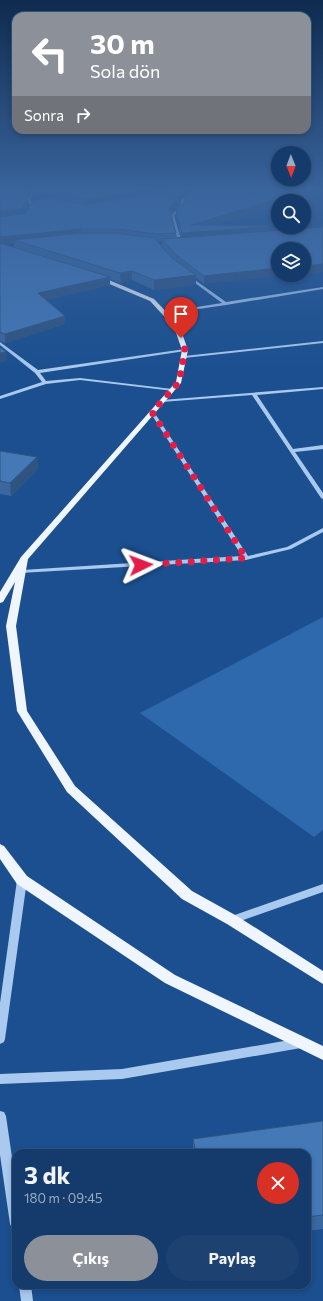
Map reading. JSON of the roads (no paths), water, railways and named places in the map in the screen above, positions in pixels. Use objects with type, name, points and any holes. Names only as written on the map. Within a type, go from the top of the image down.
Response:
[{"type":"main road","points":[[0,600],[24,559],[179,382],[184,354],[177,326],[152,300],[92,276]]},
{"type":"main road","points":[[24,559],[11,626],[22,711],[71,789],[187,895],[232,920],[323,978]]},
{"type":"main road","points":[[0,850],[22,880],[170,979],[323,1053]]},
{"type":"street","points":[[186,274],[226,304]]},
{"type":"street","points":[[165,313],[323,288]]},
{"type":"street","points":[[37,372],[184,354],[323,342]]},
{"type":"street","points":[[0,344],[37,372],[45,383]]},
{"type":"street","points":[[0,398],[45,383],[80,379],[172,390]]},
{"type":"street","points":[[162,402],[323,388]]},
{"type":"street","points":[[253,393],[323,496]]},
{"type":"street","points":[[152,412],[246,558]]},
{"type":"street","points":[[291,451],[323,447]]},
{"type":"street","points":[[22,572],[246,558],[289,548],[323,530]]},
{"type":"street","points":[[0,1039],[22,880]]},
{"type":"street","points":[[232,920],[323,888]]},
{"type":"street","points":[[0,1079],[122,1074],[303,1043]]},
{"type":"street","points":[[0,1116],[12,1197]]},
{"type":"street","points":[[26,1289],[27,1301]]}]
